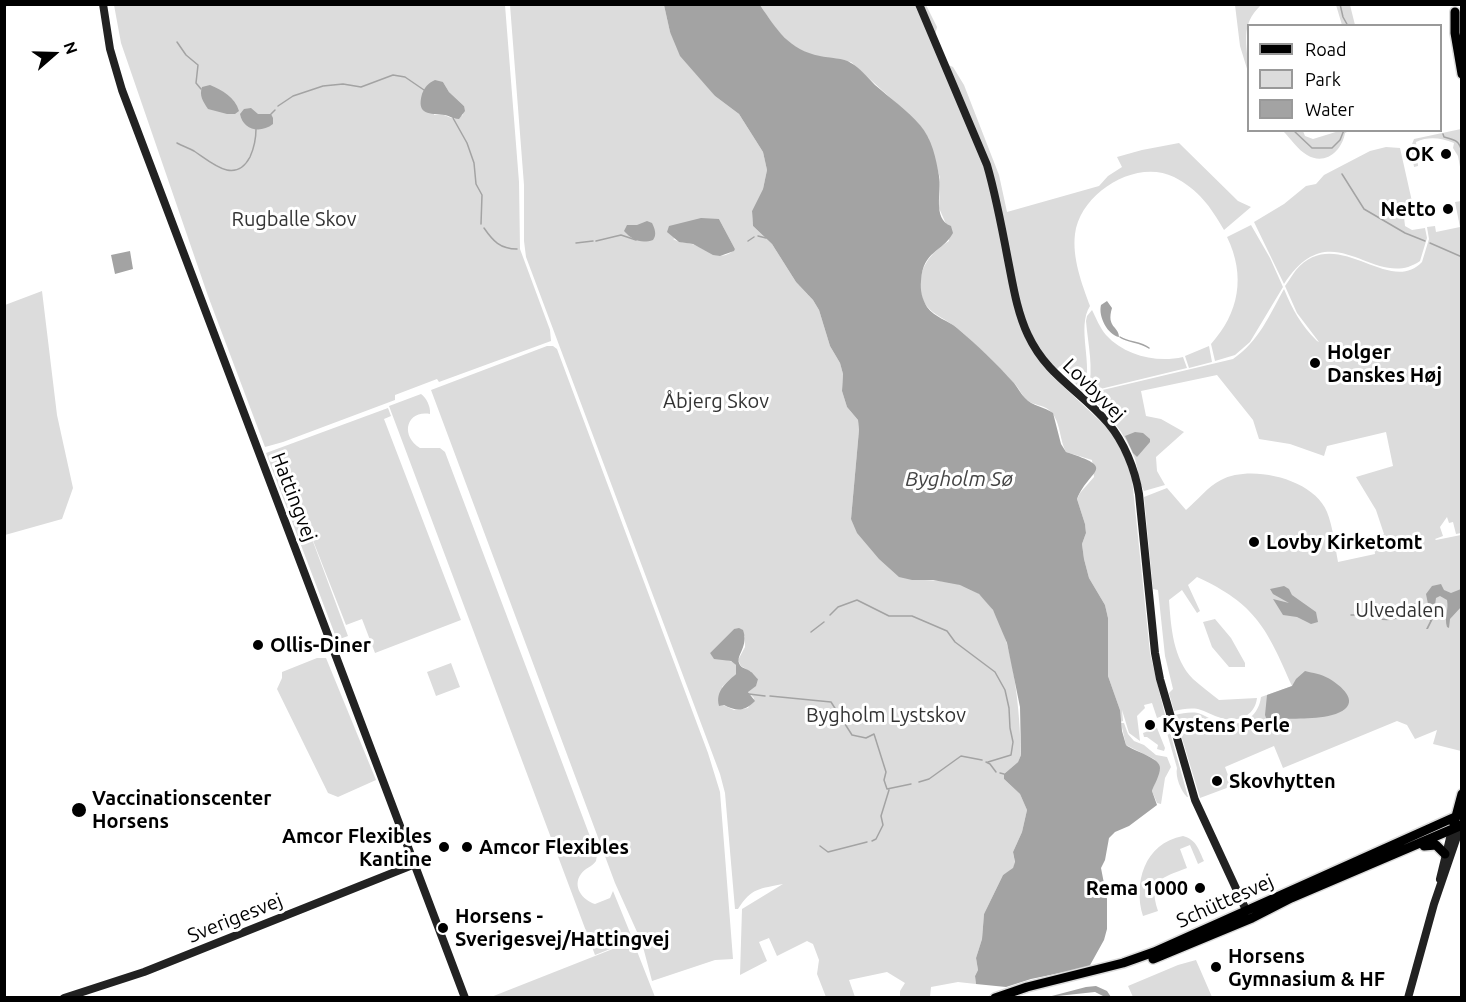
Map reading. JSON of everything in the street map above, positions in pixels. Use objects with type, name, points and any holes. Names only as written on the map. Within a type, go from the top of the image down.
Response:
[{"type":"main road","points":[[1455,8],[1461,33]]},
{"type":"main road","points":[[1455,8],[1455,33],[1461,74]]},
{"type":"main road","points":[[1452,830],[1460,821],[1461,794]]},
{"type":"main road","name":"Schüttesvej","points":[[995,998],[1027,987],[1123,963],[1176,943],[1246,910],[1328,876],[1369,855],[1460,821]]},
{"type":"main road","name":"Schüttesvej","points":[[1011,998],[1092,978],[1156,958],[1452,830]]},
{"type":"main road","name":"Schüttesvej","points":[[1362,868],[1394,859],[1428,845],[1436,845],[1445,854]]},
{"type":"street","name":"Hattingvej","points":[[103,4],[110,49],[122,90],[465,998]]},
{"type":"street","name":"Lovbyvej","points":[[919,4],[987,165],[995,192],[1019,312],[1028,335],[1055,375],[1109,424],[1121,443],[1133,470],[1138,492],[1155,653],[1160,679],[1197,807],[1246,910]]},
{"type":"street","points":[[1408,998],[1460,821]]},
{"type":"street","points":[[1440,889],[1440,876],[1452,830]]},
{"type":"street","name":"Sverigesvej","points":[[64,998],[144,972],[416,864]]},
{"type":"green space","name":"Rugballe Skov","points":[[114,5],[505,5],[519,182],[520,249],[550,330],[551,341],[439,382],[437,379],[395,395],[395,400],[265,447],[208,296],[121,43]],"holes":[[[443,82],[449,92],[464,106],[463,115],[454,119],[444,115],[434,115]]]},
{"type":"green space","points":[[510,5],[664,5],[670,32],[715,96],[739,114],[763,152],[767,170],[763,189],[752,211],[753,226],[772,244],[796,282],[813,300],[819,310],[830,346],[840,363],[843,374],[842,391],[847,407],[858,420],[859,430],[851,519],[912,580],[955,583],[979,594],[991,607],[1007,645],[1013,668],[1021,755],[1018,762],[1004,774],[1004,779],[1020,794],[1027,810],[1022,832],[1013,852],[1015,863],[1013,869],[1003,875],[984,914],[982,939],[976,958],[978,970],[975,976],[976,984],[958,982],[931,987],[930,997],[900,997],[900,991],[905,983],[887,972],[849,980],[855,997],[826,997],[817,974],[819,960],[813,944],[807,941],[777,956],[769,938],[759,942],[767,961],[740,975],[742,909],[783,884],[757,890],[738,909],[735,909],[725,793],[720,774],[526,257],[524,185]],"holes":[[[719,219],[735,249],[730,253],[714,254],[692,244],[673,239]],[[734,629],[745,636],[745,647],[738,660],[741,666],[751,672],[748,692],[754,698],[748,708],[734,710],[723,705],[722,687],[736,674],[736,665],[710,653]]]},
{"type":"green space","points":[[760,5],[926,5],[937,27],[933,43],[941,62],[953,67],[964,85],[999,175],[1007,212],[1099,186],[1108,176],[1122,167],[1117,157],[1179,143],[1238,201],[1251,207],[1224,230],[1209,206],[1190,187],[1174,177],[1159,172],[1143,172],[1112,183],[1099,193],[1087,205],[1079,219],[1075,234],[1076,262],[1090,306],[1085,325],[1087,382],[1084,393],[1060,366],[1051,375],[1111,431],[1125,458],[1132,479],[1150,653],[1165,715],[1157,718],[1152,703],[1144,705],[1145,708],[1137,716],[1140,741],[1129,733],[1122,710],[1123,721],[1120,722],[1120,710],[1108,676],[1108,618],[1105,605],[1089,578],[1084,559],[1082,544],[1086,533],[1085,524],[1077,499],[1094,477],[1092,460],[1066,452],[1053,414],[1044,407],[1028,401],[979,347],[926,306],[923,300],[920,285],[926,263],[949,241],[946,224],[939,208],[940,178],[928,137],[919,124],[851,62],[806,54],[793,46],[776,29]]},
{"type":"green space","points":[[1235,5],[1261,5],[1247,24],[1247,69],[1240,46]]},
{"type":"green space","points":[[1336,5],[1350,5],[1355,24],[1342,24]]},
{"type":"green space","points":[[1461,129],[1461,172],[1458,156],[1453,148],[1454,143],[1435,138],[1416,142],[1418,166],[1414,167],[1411,147],[1414,139]]},
{"type":"green space","points":[[1284,132],[1303,132],[1305,136],[1313,139],[1336,132],[1347,132],[1336,151],[1326,158],[1314,158],[1297,147]]},
{"type":"green space","points":[[1386,147],[1400,148],[1413,206],[1404,217],[1405,226],[1412,230],[1425,228],[1427,238],[1420,261],[1403,268],[1386,268],[1336,252],[1319,253],[1302,263],[1284,284],[1254,222],[1284,204],[1306,186],[1316,184],[1324,175],[1370,151]]},
{"type":"green space","name":"Ulvedalen","points":[[1461,201],[1461,533],[1456,534],[1453,522],[1449,523],[1447,517],[1440,527],[1443,536],[1435,539],[1461,535],[1461,751],[1433,744],[1437,730],[1415,739],[1407,725],[1397,721],[1283,768],[1274,746],[1225,767],[1232,786],[1200,798],[1175,715],[1198,713],[1224,723],[1239,723],[1256,712],[1261,697],[1292,686],[1275,649],[1257,620],[1233,597],[1197,577],[1188,585],[1200,611],[1197,613],[1182,590],[1169,600],[1174,642],[1181,662],[1193,679],[1219,700],[1257,698],[1256,704],[1245,717],[1234,720],[1221,718],[1198,709],[1174,711],[1169,693],[1173,689],[1165,656],[1158,590],[1153,589],[1144,497],[1167,488],[1186,510],[1221,480],[1234,475],[1264,474],[1296,483],[1320,500],[1329,518],[1338,562],[1375,554],[1374,545],[1384,534],[1376,510],[1356,477],[1393,466],[1386,432],[1327,446],[1324,456],[1290,444],[1259,439],[1253,420],[1217,375],[1141,391],[1146,416],[1161,419],[1184,432],[1156,457],[1157,471],[1165,485],[1144,491],[1135,459],[1121,432],[1088,395],[1233,359],[1257,336],[1284,289],[1302,323],[1319,342],[1297,313],[1285,286],[1296,270],[1312,258],[1328,254],[1345,256],[1378,268],[1394,271],[1409,270],[1422,262],[1429,239],[1427,227],[1435,226],[1436,232],[1460,227],[1455,202]]},
{"type":"green space","points":[[1251,225],[1283,287],[1250,342],[1235,355],[1215,361],[1211,344],[1228,320],[1237,294],[1236,266],[1227,237]]},
{"type":"green space","points":[[42,291],[57,415],[73,488],[62,519],[5,535],[5,305]]},
{"type":"green space","points":[[1092,310],[1106,335],[1122,348],[1152,358],[1183,357],[1187,368],[1088,392],[1091,365],[1086,321]]},
{"type":"green space","points":[[547,346],[557,349],[708,753],[720,792],[733,959],[715,960],[652,981],[642,943],[615,883],[431,390]]},
{"type":"green space","points":[[1209,346],[1212,362],[1189,368],[1185,356]]},
{"type":"green space","points":[[421,394],[428,403],[430,414],[422,414],[411,420],[408,431],[410,437],[420,448],[440,448],[445,452],[597,855],[596,861],[584,870],[578,879],[578,888],[582,896],[595,904],[610,898],[613,891],[633,940],[595,955],[389,406]]},
{"type":"green space","points":[[388,408],[391,416],[384,419],[461,620],[375,653],[362,619],[346,625],[305,520],[348,636],[337,640],[266,453]]},
{"type":"green space","points":[[1215,619],[1231,638],[1245,667],[1229,667],[1212,647],[1203,622]]},
{"type":"green space","points":[[317,658],[326,658],[376,780],[338,797],[328,793],[277,689],[282,672]]},
{"type":"green space","points":[[451,663],[460,687],[436,696],[427,672]]},
{"type":"green space","points":[[1166,718],[1188,797],[1178,780],[1177,768],[1163,719]]},
{"type":"green space","points":[[1121,723],[1124,723],[1128,734],[1134,741],[1144,745],[1156,755],[1167,757],[1171,767],[1165,778],[1161,804],[1157,803],[1152,791],[1160,768],[1154,759],[1126,745]]},
{"type":"green space","points":[[1157,728],[1165,748],[1164,751],[1157,749],[1158,745],[1144,737],[1143,733]]},
{"type":"green space","points":[[1183,836],[1194,842],[1204,861],[1198,864],[1190,845],[1180,849],[1187,868],[1159,882],[1155,893],[1158,911],[1143,916],[1140,891],[1145,867],[1159,847]]},
{"type":"green space","points":[[633,941],[655,997],[491,997]]},
{"type":"green space","points":[[1196,960],[1212,997],[1133,997],[1128,986]]},
{"type":"water","name":"Bygholm Sø","points":[[664,5],[760,5],[778,31],[792,44],[809,53],[848,61],[861,70],[915,120],[928,136],[933,149],[940,182],[940,211],[945,222],[951,226],[953,233],[949,240],[925,263],[921,284],[925,304],[930,311],[953,325],[979,348],[1014,383],[1028,401],[1053,413],[1061,444],[1066,452],[1096,466],[1096,470],[1077,499],[1085,524],[1086,533],[1082,544],[1084,559],[1089,578],[1105,605],[1108,618],[1108,676],[1120,710],[1126,745],[1152,758],[1160,768],[1152,791],[1157,805],[1109,838],[1105,860],[1101,868],[1107,899],[1107,929],[1104,940],[1089,967],[1031,979],[1006,987],[976,984],[975,976],[978,970],[976,958],[982,939],[984,914],[1003,875],[1013,868],[1015,862],[1013,852],[1022,832],[1027,810],[1020,794],[1004,779],[1004,774],[1018,762],[1021,755],[1020,707],[1007,643],[993,610],[979,594],[960,585],[899,577],[879,559],[857,533],[851,519],[858,420],[847,407],[842,391],[843,374],[840,363],[830,346],[819,310],[796,282],[772,244],[753,226],[752,211],[763,189],[767,170],[763,152],[739,114],[715,96],[680,56],[670,32]]},
{"type":"water","points":[[435,80],[443,82],[449,92],[464,106],[465,111],[459,119],[423,110],[422,94],[427,85]]},
{"type":"water","points":[[210,85],[231,98],[239,111],[235,114],[227,114],[208,109],[202,98],[201,90],[202,87]]},
{"type":"water","points":[[251,108],[258,114],[271,114],[273,124],[263,129],[248,127],[240,114],[244,109]]},
{"type":"water","points":[[701,218],[719,219],[734,251],[720,256],[713,255],[693,244],[679,242],[667,232],[669,226]]},
{"type":"water","points":[[647,221],[652,223],[655,230],[653,240],[645,242],[637,240],[624,231],[627,225],[637,225]]},
{"type":"water","points":[[130,251],[133,269],[115,274],[111,255]]},
{"type":"water","points":[[1107,301],[1112,308],[1111,319],[1119,337],[1111,333],[1102,320],[1101,305]]},
{"type":"water","points":[[1135,432],[1143,433],[1150,439],[1137,457],[1125,436]]},
{"type":"water","points":[[1441,584],[1444,590],[1451,593],[1461,589],[1461,607],[1450,619],[1449,628],[1446,623],[1447,600],[1440,596],[1436,598],[1433,619],[1426,629],[1430,621],[1429,616],[1423,613],[1417,616],[1409,615],[1404,609],[1409,603],[1415,603],[1418,607],[1428,604],[1426,594],[1432,586]]},
{"type":"water","points":[[1284,586],[1292,595],[1316,612],[1318,622],[1311,624],[1297,617],[1283,615],[1273,599],[1289,603],[1273,594],[1270,589]]},
{"type":"water","points":[[734,629],[743,630],[744,645],[739,663],[758,679],[756,686],[748,692],[755,701],[744,709],[733,709],[724,705],[719,706],[718,701],[722,688],[736,674],[736,665],[731,661],[714,659],[710,653]]},
{"type":"water","points":[[1305,671],[1328,678],[1345,691],[1349,700],[1345,709],[1324,717],[1267,721],[1265,715],[1267,695],[1292,686]]},
{"type":"water","points":[[1096,986],[1107,991],[1111,997],[1095,992],[1048,997],[1086,987]]},
{"type":"waterway","points":[[1340,4],[1347,24]]},
{"type":"waterway","points":[[177,42],[186,55],[198,65],[196,83],[201,89]]},
{"type":"waterway","points":[[278,106],[293,96],[323,86],[343,84],[361,87],[393,75],[405,77],[424,90]]},
{"type":"waterway","points":[[271,114],[275,110]]},
{"type":"waterway","points":[[453,118],[467,143],[474,163],[476,184],[482,195],[481,224]]},
{"type":"waterway","points":[[177,143],[216,166],[230,171],[237,170],[250,157],[256,129]]},
{"type":"waterway","points":[[1295,132],[1312,148],[1332,148],[1340,140],[1343,132]]},
{"type":"waterway","points":[[1443,134],[1444,137],[1458,143],[1462,152]]},
{"type":"waterway","points":[[1342,174],[1364,209],[1405,233],[1425,241]]},
{"type":"waterway","points":[[484,228],[498,243],[506,248],[517,249]]},
{"type":"waterway","points":[[596,241],[621,235],[636,240]]},
{"type":"waterway","points":[[758,236],[766,238]]},
{"type":"waterway","points":[[748,241],[754,237]]},
{"type":"waterway","points":[[576,243],[593,241]]},
{"type":"waterway","points":[[1430,243],[1462,257]]},
{"type":"waterway","points":[[1120,337],[1149,348]]},
{"type":"waterway","points":[[830,615],[838,607],[857,600],[889,616],[912,616],[947,631],[955,642],[995,672],[1005,690],[1013,742],[1011,755],[988,762]]},
{"type":"waterway","points":[[1351,615],[1360,615],[1365,618],[1373,614],[1385,620],[1409,615]]},
{"type":"waterway","points":[[811,632],[824,622]]},
{"type":"waterway","points":[[749,694],[765,696]]},
{"type":"waterway","points":[[770,696],[831,702],[852,735],[866,738],[874,734],[886,772],[884,780],[887,789],[911,784]]},
{"type":"waterway","points":[[919,782],[929,779],[961,756],[982,760]]},
{"type":"waterway","points":[[986,762],[996,772]]},
{"type":"waterway","points":[[1000,773],[1004,774]]},
{"type":"waterway","points":[[872,841],[876,839],[883,825],[881,816],[889,790]]},
{"type":"waterway","points":[[820,846],[828,852],[867,842]]},
{"type":"place","name":"OK","points":[[1446,154]]},
{"type":"place","name":"Netto","points":[[1448,209]]},
{"type":"place","name":"Holger Danskes Høj","points":[[1315,363]]},
{"type":"place","name":"Lovby Kirketomt","points":[[1254,542]]},
{"type":"place","name":"Ollis-Diner","points":[[258,645]]},
{"type":"place","name":"Kystens Perle","points":[[1150,725]]},
{"type":"place","name":"Skovhytten","points":[[1217,781]]},
{"type":"place","name":"Vaccinationscenter Horsens","points":[[79,810]]},
{"type":"place","name":"Amcor Flexibles Kantine","points":[[444,847]]},
{"type":"place","name":"Amcor Flexibles","points":[[467,847]]},
{"type":"place","name":"Rema 1000","points":[[1200,888]]},
{"type":"place","name":"Horsens - Sverigesvej/Hattingvej","points":[[443,928]]},
{"type":"place","name":"Horsens Gymnasium & HF","points":[[1216,967]]},
{"type":"park label","name":"Åbjerg Skov","points":[[716,401]]},
{"type":"park label","name":"Bygholm Lystskov","points":[[886,715]]}]
